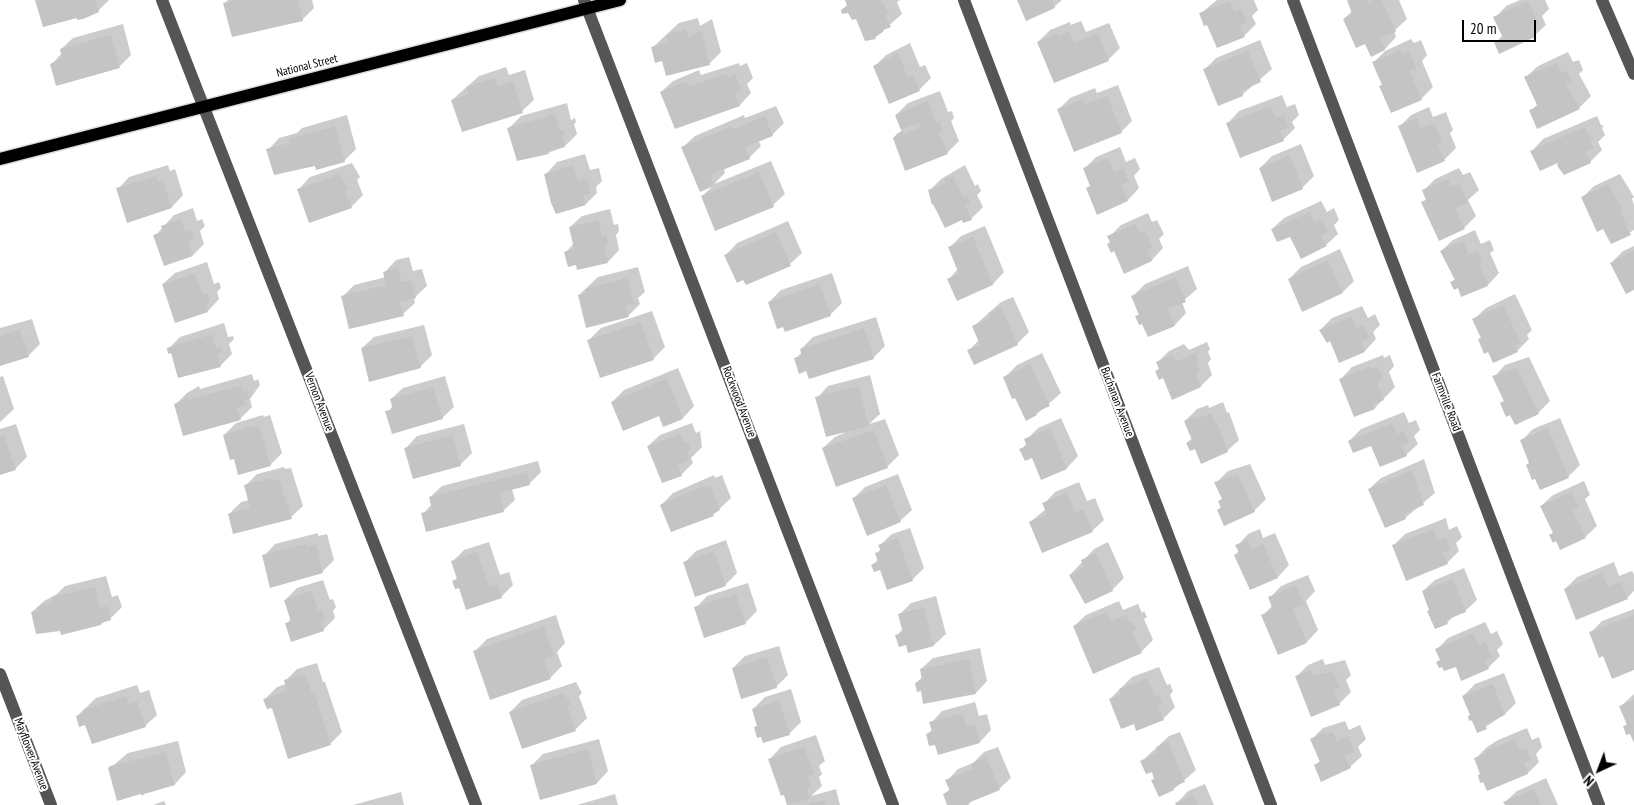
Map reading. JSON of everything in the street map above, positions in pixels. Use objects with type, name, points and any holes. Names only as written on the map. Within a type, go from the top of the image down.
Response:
[{"type":"main road","name":"National Street","points":[[0,159],[586,5],[620,0]]},
{"type":"street","name":"Vernon Avenue","points":[[162,0],[476,805]]},
{"type":"street","name":"Buchanan Avenue","points":[[964,0],[1271,805]]},
{"type":"street","name":"Farmville Road","points":[[1293,0],[1599,805]]},
{"type":"street","points":[[1602,0],[1634,74]]},
{"type":"street","name":"Rockwood Avenue","points":[[586,5],[893,805]]},
{"type":"street","name":"Mayflower Avenue","points":[[0,674],[51,805]]},
{"type":"building","points":[[35,0],[96,0],[99,12],[83,19],[77,20],[77,18],[43,27]]},
{"type":"building","points":[[235,0],[298,0],[303,21],[232,37],[223,3]]},
{"type":"building","points":[[845,0],[880,0],[889,12],[885,14],[891,27],[883,30],[883,32],[875,37],[876,39],[865,41],[856,19],[852,20],[848,13],[842,14],[841,10],[847,6]]},
{"type":"building","points":[[1017,0],[1052,0],[1055,8],[1026,21]]},
{"type":"building","points":[[1347,0],[1368,0],[1369,4],[1374,2],[1373,0],[1382,0],[1396,32],[1380,38],[1385,50],[1371,57],[1365,44],[1356,48],[1343,19],[1352,14]]},
{"type":"building","points":[[1230,1],[1234,11],[1242,9],[1247,23],[1240,26],[1245,37],[1217,48],[1207,25],[1204,26],[1199,13]]},
{"type":"building","points":[[1528,1],[1538,22],[1530,26],[1535,37],[1499,54],[1494,42],[1503,38],[1493,17]]},
{"type":"building","points":[[686,29],[688,37],[701,30],[710,65],[666,76],[662,61],[655,63],[651,47],[668,42],[666,35]]},
{"type":"building","points":[[1069,32],[1074,43],[1098,33],[1109,61],[1054,83],[1037,42],[1058,33],[1059,36]]},
{"type":"building","points":[[111,35],[120,68],[56,86],[50,64],[62,58],[60,49]]},
{"type":"building","points":[[1400,50],[1402,54],[1409,51],[1416,68],[1410,71],[1422,100],[1391,113],[1379,86],[1382,85],[1372,62]]},
{"type":"building","points":[[1248,51],[1261,82],[1241,91],[1243,96],[1218,106],[1203,69]]},
{"type":"building","points":[[898,53],[908,78],[913,76],[920,91],[889,104],[873,66]]},
{"type":"building","points":[[1557,63],[1561,73],[1567,71],[1572,82],[1566,85],[1580,109],[1537,129],[1529,110],[1538,107],[1524,77]]},
{"type":"building","points":[[727,74],[729,77],[735,74],[742,91],[735,94],[740,106],[675,129],[660,92],[687,81],[689,86]]},
{"type":"building","points":[[495,78],[498,86],[513,81],[523,113],[462,132],[451,100],[469,94],[466,87]]},
{"type":"building","points":[[1107,96],[1122,133],[1074,152],[1057,109],[1083,99],[1085,104]]},
{"type":"building","points":[[928,101],[936,123],[940,122],[943,131],[939,133],[948,154],[905,171],[893,138],[903,131],[904,134],[921,127],[919,123],[901,130],[895,115]]},
{"type":"building","points":[[1271,106],[1276,118],[1284,115],[1288,128],[1280,131],[1284,141],[1240,158],[1226,123]]},
{"type":"building","points":[[555,114],[560,131],[564,129],[565,135],[562,135],[565,147],[548,152],[549,154],[517,161],[507,128]]},
{"type":"building","points":[[765,116],[773,136],[745,147],[750,159],[710,175],[714,186],[700,192],[681,147],[732,126],[733,129]]},
{"type":"building","points":[[1417,118],[1421,128],[1434,123],[1442,142],[1438,144],[1445,161],[1417,173],[1398,126]]},
{"type":"building","points":[[335,126],[345,162],[316,170],[315,166],[274,175],[266,149],[290,143],[289,139]]},
{"type":"building","points":[[1585,127],[1589,136],[1591,135],[1593,139],[1590,140],[1594,148],[1586,152],[1591,163],[1564,175],[1557,164],[1562,161],[1540,171],[1530,151]]},
{"type":"building","points":[[1290,155],[1303,189],[1272,202],[1259,168]]},
{"type":"building","points":[[1108,158],[1114,172],[1123,169],[1129,182],[1121,185],[1128,201],[1097,215],[1086,188],[1090,186],[1083,168]]},
{"type":"building","points":[[573,165],[578,181],[587,179],[591,193],[583,196],[586,205],[556,214],[551,203],[544,174]]},
{"type":"building","points":[[759,172],[774,207],[715,231],[701,196]]},
{"type":"building","points":[[340,174],[349,190],[345,191],[352,208],[309,223],[297,189]]},
{"type":"building","points":[[156,176],[158,182],[163,180],[172,208],[127,223],[116,188]]},
{"type":"building","points":[[953,176],[963,197],[967,195],[970,203],[965,205],[972,220],[963,223],[962,220],[945,228],[932,205],[928,190],[946,183],[944,180]]},
{"type":"building","points":[[1448,179],[1451,186],[1459,183],[1468,203],[1455,208],[1465,229],[1439,241],[1421,202],[1426,200],[1422,190]]},
{"type":"building","points":[[1608,184],[1623,210],[1620,211],[1631,235],[1611,244],[1603,229],[1597,232],[1581,197]]},
{"type":"building","points":[[1310,212],[1315,222],[1322,219],[1328,233],[1321,236],[1327,246],[1301,259],[1290,237],[1277,242],[1271,229]]},
{"type":"building","points":[[181,219],[185,232],[191,230],[194,239],[188,241],[193,256],[164,266],[153,235],[163,232],[161,226]]},
{"type":"building","points":[[598,220],[602,236],[606,236],[608,244],[604,245],[608,263],[577,270],[576,265],[568,267],[564,252],[574,249],[569,227]]},
{"type":"building","points":[[1136,224],[1140,233],[1145,231],[1153,247],[1147,250],[1152,261],[1124,274],[1114,251],[1111,253],[1107,244],[1110,242],[1107,236]]},
{"type":"building","points":[[776,232],[791,266],[746,285],[743,280],[737,283],[724,255]]},
{"type":"building","points":[[973,237],[993,285],[957,301],[947,279],[959,274],[948,247]]},
{"type":"building","points":[[1463,241],[1469,255],[1478,251],[1483,263],[1479,264],[1488,286],[1461,297],[1458,288],[1454,290],[1450,282],[1455,280],[1440,251]]},
{"type":"building","points":[[1634,250],[1634,290],[1626,294],[1610,263]]},
{"type":"building","points":[[1328,260],[1343,293],[1302,312],[1288,279]]},
{"type":"building","points":[[398,268],[401,282],[411,280],[416,298],[400,302],[404,316],[349,329],[341,296],[386,285],[383,272]]},
{"type":"building","points":[[195,273],[203,295],[207,293],[210,301],[206,303],[208,312],[175,323],[162,284]]},
{"type":"building","points":[[1176,277],[1186,302],[1168,309],[1175,326],[1148,337],[1142,324],[1139,325],[1135,316],[1139,315],[1131,296]]},
{"type":"building","points":[[627,278],[634,304],[626,306],[629,317],[586,328],[578,295],[586,293],[585,289]]},
{"type":"building","points":[[820,284],[831,316],[785,332],[783,327],[777,329],[768,302]]},
{"type":"building","points":[[1503,305],[1521,343],[1515,345],[1518,352],[1493,363],[1488,352],[1484,354],[1478,339],[1481,338],[1472,319]]},
{"type":"building","points":[[1001,307],[1018,345],[974,365],[967,350],[980,345],[972,326],[990,318],[988,313]]},
{"type":"building","points":[[1351,317],[1356,329],[1364,325],[1369,338],[1361,341],[1365,352],[1339,363],[1330,341],[1327,343],[1319,330]]},
{"type":"building","points":[[641,322],[654,360],[600,378],[587,340]]},
{"type":"building","points":[[864,328],[874,359],[809,379],[806,371],[799,374],[794,358],[802,356],[800,349]]},
{"type":"building","points":[[20,330],[29,357],[0,366],[0,336]]},
{"type":"building","points":[[212,334],[216,348],[221,347],[223,352],[217,354],[221,367],[178,378],[171,353],[168,354],[167,348]]},
{"type":"building","points":[[412,336],[421,368],[369,382],[361,348]]},
{"type":"building","points":[[1196,353],[1199,362],[1196,363],[1200,372],[1196,374],[1201,387],[1172,400],[1163,378],[1159,380],[1155,371],[1159,369],[1156,362],[1172,355],[1177,361]]},
{"type":"building","points":[[1030,364],[1050,406],[1036,412],[1037,415],[1026,421],[1015,398],[1012,399],[1003,377]]},
{"type":"building","points":[[1371,366],[1372,369],[1378,366],[1383,379],[1377,382],[1384,400],[1373,404],[1375,409],[1354,417],[1339,379]]},
{"type":"building","points":[[1517,368],[1539,414],[1515,425],[1510,415],[1506,417],[1500,403],[1504,401],[1492,376]]},
{"type":"building","points":[[667,378],[683,419],[663,427],[659,416],[623,431],[611,402]]},
{"type":"building","points":[[241,385],[243,392],[247,390],[249,398],[244,400],[246,405],[237,408],[241,420],[183,436],[174,404],[188,397],[188,400]]},
{"type":"building","points":[[859,386],[869,426],[826,437],[815,397]]},
{"type":"building","points":[[433,387],[443,419],[392,434],[385,411],[393,410],[390,399]]},
{"type":"building","points":[[1211,413],[1215,423],[1217,422],[1228,452],[1201,464],[1195,449],[1190,451],[1186,443],[1192,440],[1184,421],[1196,416],[1197,419]]},
{"type":"building","points":[[1392,423],[1397,434],[1404,431],[1409,443],[1402,446],[1407,456],[1380,467],[1371,446],[1353,453],[1348,441]]},
{"type":"building","points":[[251,426],[252,428],[259,426],[271,466],[238,475],[234,459],[230,460],[223,435]]},
{"type":"building","points":[[1050,428],[1067,469],[1041,480],[1032,458],[1025,461],[1019,449],[1027,446],[1024,439]]},
{"type":"building","points":[[1548,428],[1569,478],[1540,490],[1535,479],[1532,480],[1526,465],[1529,463],[1520,440]]},
{"type":"building","points":[[874,430],[888,468],[836,487],[822,448]]},
{"type":"building","points":[[680,434],[684,443],[688,442],[691,450],[687,451],[690,460],[678,465],[682,476],[662,483],[647,446]]},
{"type":"building","points":[[4,435],[16,470],[0,475],[0,436]]},
{"type":"building","points":[[452,435],[461,466],[413,479],[404,448]]},
{"type":"building","points":[[1412,470],[1424,505],[1404,514],[1406,519],[1385,528],[1368,489]]},
{"type":"building","points":[[527,472],[530,485],[499,493],[504,512],[426,532],[421,513],[432,510],[429,497]]},
{"type":"building","points":[[1238,475],[1255,512],[1224,526],[1217,510],[1221,508],[1218,501],[1222,499],[1214,482]]},
{"type":"building","points":[[272,478],[273,480],[279,479],[292,519],[233,534],[228,514],[250,508],[244,485]]},
{"type":"building","points":[[886,485],[901,522],[867,536],[852,498]]},
{"type":"building","points":[[702,486],[703,488],[710,486],[720,510],[713,514],[714,516],[671,532],[660,505]]},
{"type":"building","points":[[1572,492],[1579,508],[1573,510],[1586,538],[1560,550],[1556,541],[1553,543],[1549,535],[1553,533],[1540,506]]},
{"type":"building","points":[[1067,493],[1075,512],[1083,509],[1093,532],[1042,553],[1029,522],[1047,514],[1042,503]]},
{"type":"building","points":[[1434,529],[1437,541],[1446,537],[1451,550],[1443,553],[1448,564],[1406,581],[1392,545]]},
{"type":"building","points":[[898,538],[913,581],[887,590],[880,570],[874,572],[871,565],[878,562],[875,553],[881,551],[878,545]]},
{"type":"building","points":[[1248,540],[1252,549],[1263,544],[1278,578],[1250,590],[1234,555],[1239,553],[1235,545]]},
{"type":"building","points":[[306,544],[307,547],[316,545],[323,573],[270,588],[262,555]]},
{"type":"building","points":[[714,551],[726,586],[695,597],[683,562]]},
{"type":"building","points":[[477,552],[489,586],[497,583],[502,598],[466,610],[459,588],[455,589],[452,581],[457,579],[451,561]]},
{"type":"building","points":[[1096,553],[1113,591],[1085,604],[1069,575],[1084,567],[1081,560]]},
{"type":"building","points":[[1602,573],[1608,587],[1621,582],[1628,599],[1576,620],[1564,589]]},
{"type":"building","points":[[1453,579],[1466,612],[1446,620],[1448,624],[1435,629],[1427,611],[1429,610],[1422,591]]},
{"type":"building","points":[[1296,585],[1304,604],[1293,609],[1307,643],[1278,655],[1261,615],[1273,610],[1268,597]]},
{"type":"building","points":[[95,587],[100,608],[107,606],[111,620],[101,623],[101,625],[61,635],[60,631],[36,634],[31,612],[38,610],[37,607],[53,603],[52,597]]},
{"type":"building","points":[[312,591],[318,611],[322,610],[325,620],[321,621],[324,631],[291,642],[285,623],[291,622],[284,600]]},
{"type":"building","points":[[736,594],[746,624],[704,638],[694,607]]},
{"type":"building","points":[[924,607],[934,646],[908,653],[906,645],[899,647],[895,635],[903,633],[898,614]]},
{"type":"building","points":[[1107,612],[1111,621],[1126,615],[1130,623],[1133,622],[1136,629],[1132,631],[1142,653],[1093,674],[1073,626]]},
{"type":"building","points":[[1634,615],[1634,670],[1612,679],[1603,656],[1599,658],[1589,632]]},
{"type":"building","points":[[544,626],[554,656],[544,659],[551,679],[490,700],[473,651]]},
{"type":"building","points":[[1473,633],[1479,645],[1485,642],[1492,657],[1485,660],[1489,669],[1461,681],[1456,667],[1444,671],[1442,667],[1439,668],[1436,662],[1440,660],[1435,649]]},
{"type":"building","points":[[767,657],[777,688],[741,699],[732,668]]},
{"type":"building","points":[[969,659],[976,694],[923,704],[921,691],[917,692],[915,683],[922,680],[920,669]]},
{"type":"building","points":[[1311,670],[1313,676],[1333,671],[1340,688],[1334,690],[1340,705],[1311,717],[1295,676]]},
{"type":"building","points":[[305,674],[312,693],[314,692],[331,745],[288,759],[272,708],[267,709],[263,699],[287,691],[284,680]]},
{"type":"building","points":[[1147,678],[1155,696],[1158,694],[1162,704],[1158,706],[1164,720],[1136,731],[1134,724],[1121,729],[1109,699],[1121,694],[1119,689]]},
{"type":"building","points":[[1493,684],[1505,715],[1485,724],[1487,729],[1477,733],[1472,720],[1469,721],[1468,716],[1470,715],[1462,696]]},
{"type":"building","points":[[564,693],[571,705],[567,707],[576,731],[522,749],[509,712]]},
{"type":"building","points":[[126,696],[129,704],[137,701],[146,727],[92,744],[85,725],[79,727],[76,716],[84,713],[83,710]]},
{"type":"building","points":[[779,700],[790,735],[763,743],[761,737],[757,738],[754,727],[757,726],[752,709]]},
{"type":"building","points":[[1634,700],[1634,743],[1630,734],[1626,735],[1623,726],[1627,725],[1619,706]]},
{"type":"building","points":[[963,713],[967,727],[975,725],[980,743],[938,755],[935,745],[929,746],[926,734],[932,732],[929,722]]},
{"type":"building","points":[[1325,732],[1326,734],[1333,732],[1337,741],[1348,736],[1355,752],[1345,756],[1351,768],[1321,782],[1314,765],[1320,762],[1310,739]]},
{"type":"building","points":[[1515,739],[1520,751],[1527,748],[1531,760],[1524,763],[1528,774],[1487,791],[1483,782],[1480,783],[1478,775],[1480,774],[1474,758],[1486,754],[1485,751]]},
{"type":"building","points":[[1168,742],[1185,782],[1173,787],[1174,790],[1159,797],[1151,780],[1154,779],[1152,772],[1146,774],[1140,761],[1158,753],[1156,747]]},
{"type":"building","points":[[804,746],[814,774],[807,776],[811,787],[807,788],[810,799],[787,805],[784,795],[781,796],[768,759]]},
{"type":"building","points":[[588,749],[597,784],[540,800],[530,765]]},
{"type":"building","points":[[166,752],[175,785],[142,796],[141,794],[117,801],[108,768],[110,766]]},
{"type":"building","points":[[986,757],[1000,790],[968,803],[969,805],[947,805],[943,794],[950,791],[945,780],[973,769],[971,764]]},
{"type":"building","points":[[1534,789],[1541,805],[1505,805],[1503,802]]},
{"type":"building","points":[[1193,795],[1198,805],[1176,805],[1175,803]]},
{"type":"building","points":[[824,800],[826,805],[809,805],[809,804]]}]
